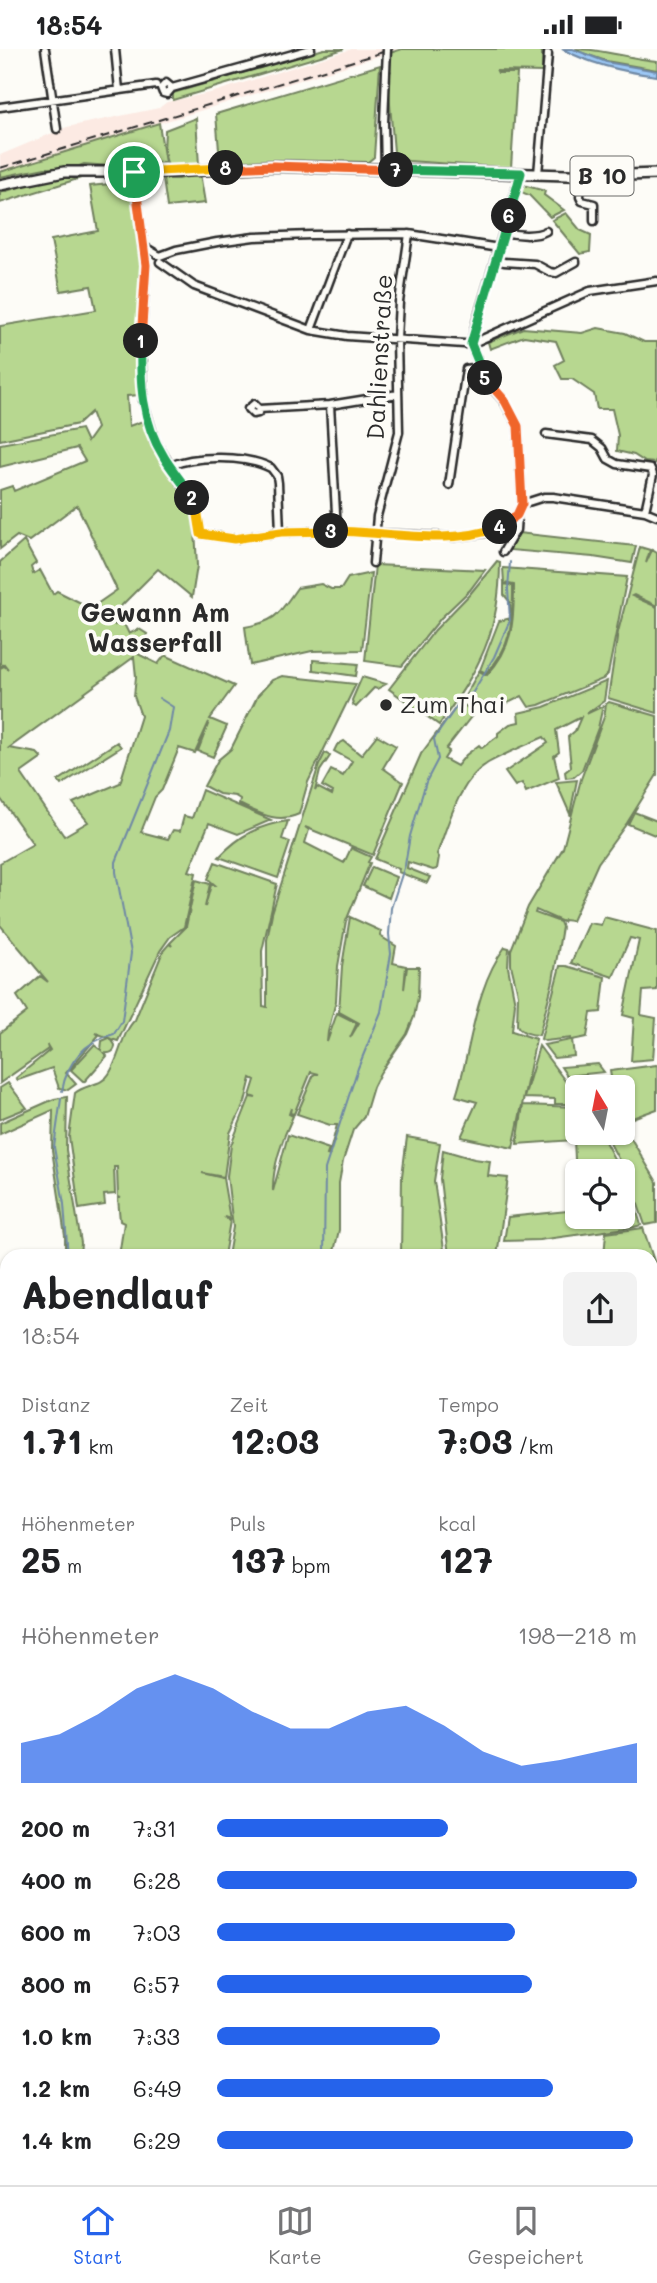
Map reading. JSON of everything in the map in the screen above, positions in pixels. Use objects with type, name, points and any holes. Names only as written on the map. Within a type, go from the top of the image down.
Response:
[{"type":"main road","name":"B 10","points":[[0,185],[55,173],[273,166],[581,176],[657,174]]},
{"type":"street","points":[[45,49],[57,129]]},
{"type":"street","points":[[115,49],[119,90]]},
{"type":"street","points":[[172,89],[311,49]]},
{"type":"street","points":[[385,170],[387,49]]},
{"type":"street","points":[[538,174],[548,54]]},
{"type":"street","points":[[0,107],[156,85]]},
{"type":"street","points":[[134,172],[146,265],[141,323],[141,391],[150,430],[197,509],[201,534],[234,539],[281,532],[337,531],[455,537],[484,533],[501,527],[517,515]]},
{"type":"street","points":[[503,552],[516,530],[517,515],[522,504],[518,426],[505,401],[488,383],[471,344],[521,173]]},
{"type":"street","points":[[581,176],[580,199],[594,204],[594,222]]},
{"type":"street","points":[[504,232],[541,234],[547,231]]},
{"type":"street","points":[[311,330],[347,234]]},
{"type":"street","points":[[146,265],[176,250],[241,239],[409,234],[499,248]]},
{"type":"street","name":"Dahlienstraße","points":[[373,563],[380,502],[399,432],[397,339],[399,302],[409,234]]},
{"type":"street","points":[[143,246],[194,286],[311,330],[347,336],[471,344],[590,291],[657,281]]},
{"type":"street","points":[[495,260],[535,264],[556,273],[576,262]]},
{"type":"street","points":[[449,485],[467,359]]},
{"type":"street","points":[[466,369],[480,367]]},
{"type":"street","points":[[259,409],[330,405],[398,394]]},
{"type":"street","points":[[330,405],[337,531]]},
{"type":"street","points":[[546,434],[592,440],[608,459],[617,464],[649,468],[653,472],[645,511]]},
{"type":"street","points":[[170,466],[197,459],[228,459],[271,468],[277,476],[281,532]]},
{"type":"street","points":[[522,504],[553,497],[645,511],[657,516]]},
{"type":"street","points":[[501,527],[508,544]]},
{"type":"shaded area","points":[[352,49],[402,49],[0,172],[0,155],[67,127],[159,108],[167,102],[214,92]]},
{"type":"green space","points":[[324,49],[344,49],[173,100],[173,93]]},
{"type":"green space","points":[[402,49],[539,49],[542,52],[542,72],[497,71],[517,73],[511,168],[408,161],[394,152],[389,92],[390,53]]},
{"type":"green space","points":[[577,49],[657,61],[657,70],[606,61]]},
{"type":"green space","points":[[380,65],[374,157],[368,162],[220,162],[216,114]]},
{"type":"green space","points":[[196,118],[199,165],[168,167],[164,152],[165,130]]},
{"type":"green space","points":[[159,123],[165,163],[124,161],[124,167],[84,164],[72,169],[45,168],[0,177],[0,172]]},
{"type":"green space","points":[[200,173],[205,203],[167,207],[163,179],[178,179]]},
{"type":"green space","points":[[79,175],[131,178],[81,178],[0,203],[0,193],[44,179]]},
{"type":"green space","points":[[131,182],[143,265],[138,330],[139,395],[127,396],[129,426],[143,421],[164,465],[184,491],[194,510],[197,566],[192,597],[158,569],[116,611],[113,622],[115,625],[122,620],[129,634],[139,629],[147,634],[138,654],[158,664],[165,655],[234,686],[210,719],[227,726],[213,757],[198,751],[209,722],[195,753],[179,748],[141,832],[168,839],[173,830],[180,831],[184,816],[192,818],[202,790],[271,820],[238,834],[209,823],[189,871],[196,873],[184,927],[170,937],[160,951],[118,1041],[111,1039],[115,1045],[113,1051],[104,1053],[107,1056],[84,1082],[71,1070],[94,1045],[101,1050],[102,1041],[109,1038],[96,1033],[99,1035],[66,1073],[76,1084],[68,1090],[59,1088],[52,1068],[18,1080],[16,1078],[50,1050],[47,1045],[48,1049],[0,1083],[0,1033],[27,1012],[17,996],[40,976],[48,982],[0,925],[0,863],[33,844],[0,798],[0,668],[4,666],[8,669],[4,664],[0,667],[0,562],[24,541],[36,563],[31,567],[33,574],[40,570],[53,594],[57,591],[91,608],[117,590],[77,505],[29,541],[17,536],[0,549],[0,490],[12,486],[14,491],[85,461],[77,448],[0,467],[0,444],[81,429],[87,442],[97,428],[91,412],[78,424],[0,440],[0,326],[96,310],[91,286],[61,291],[51,240],[98,231],[90,186]],"holes":[[[134,657],[134,696],[141,716],[120,783],[73,803],[88,822],[64,836],[21,773],[42,758],[37,753],[9,748]]]},
{"type":"green space","points":[[523,185],[545,191],[544,195],[564,210],[550,217],[529,195],[521,192]]},
{"type":"green space","points":[[566,213],[580,230],[591,235],[590,252],[580,254],[552,220]]},
{"type":"green space","points":[[523,328],[582,333],[598,328],[625,333],[644,342],[657,342],[655,463],[617,451],[618,435],[612,409],[597,409],[594,394],[572,379],[562,379],[555,365],[564,360],[556,341],[524,336],[490,349],[488,342]]},
{"type":"green space","points":[[518,533],[636,546],[632,563],[509,550]]},
{"type":"green space","points":[[640,547],[650,550],[646,563],[652,550],[657,553],[657,606],[632,596],[657,607],[657,713],[608,698],[618,632]]},
{"type":"green space","points":[[497,561],[500,562],[499,587],[491,630],[476,668],[439,725],[389,689],[435,630]]},
{"type":"green space","points":[[375,565],[485,570],[402,666],[365,661]]},
{"type":"green space","points":[[503,568],[627,577],[608,674],[603,679],[539,705],[529,707],[522,696],[500,707],[478,712],[465,696],[479,671],[487,675],[496,665],[507,644],[512,622],[514,585],[504,583]]},
{"type":"green space","points":[[371,573],[362,650],[312,651],[250,665],[245,627],[265,622],[277,615],[297,588],[321,584],[331,589],[341,589],[348,578]]},
{"type":"green space","points":[[504,584],[513,586],[512,611],[509,633],[501,654],[486,673],[480,670],[499,621],[511,618],[510,602],[504,595]]},
{"type":"green space","points":[[313,660],[358,664],[356,676],[313,670]]},
{"type":"green space","points":[[282,676],[356,684],[308,782],[299,814],[276,818],[239,804],[240,799],[235,796],[219,794],[204,786],[218,760],[231,749],[258,695],[272,680]]},
{"type":"green space","points":[[362,677],[386,684],[374,688],[356,707],[352,700]]},
{"type":"green space","points":[[607,681],[604,701],[586,714],[603,706],[598,728],[582,770],[574,777],[566,778],[565,772],[571,767],[568,737],[575,731],[581,717],[556,730],[559,752],[554,756],[559,778],[526,792],[522,783],[515,786],[505,772],[548,743],[544,737],[488,763],[469,780],[450,817],[437,854],[437,869],[408,862],[407,868],[430,877],[427,883],[398,872],[399,869],[375,859],[421,754],[460,702],[474,713],[446,749],[449,751],[444,759],[457,766],[479,745],[482,748],[510,724],[519,722],[518,713],[544,707]]},
{"type":"green space","points":[[609,702],[657,716],[657,775],[598,863],[572,921],[563,922],[536,910],[535,913],[560,922],[562,927],[553,981],[539,1035],[529,1034],[517,1025],[518,994],[511,965],[511,950],[528,907],[563,848],[581,779],[604,717],[606,704]]},
{"type":"green space","points":[[377,735],[396,746],[383,768],[403,782],[373,855],[305,827],[309,830],[305,843],[344,863],[351,848],[371,857],[346,921],[338,966],[336,1001],[327,1042],[337,1013],[357,1023],[350,1038],[359,1023],[339,1012],[342,966],[350,917],[381,931],[380,936],[396,946],[393,963],[406,966],[404,989],[407,967],[419,967],[414,1017],[407,1034],[373,1087],[364,1117],[353,1130],[343,1161],[339,1183],[339,1230],[335,1249],[229,1249],[233,1227],[227,1176],[231,1145],[250,1097],[256,1098],[250,1096],[255,1080],[251,1078],[245,1102],[230,1133],[224,1177],[202,1173],[223,1178],[230,1219],[224,1217],[230,1221],[225,1249],[120,1249],[124,1223],[120,1221],[118,1198],[121,1198],[118,1197],[117,1167],[114,1167],[115,1194],[104,1195],[105,1205],[79,1209],[69,1137],[75,1093],[102,1081],[109,1074],[163,951],[169,944],[172,946],[170,943],[186,927],[196,880],[210,884],[205,907],[211,885],[215,885],[208,879],[215,862],[277,884],[262,951],[263,1006],[267,1007],[267,940],[272,913],[325,753],[330,756],[320,771],[315,791],[317,787],[332,795],[333,792],[322,786],[331,770],[343,776],[352,761],[334,751],[337,745],[344,741],[361,755]],"holes":[[[311,1072],[319,1074],[314,1074],[297,1114],[337,1125],[330,1156],[327,1155],[329,1149],[288,1135],[273,1191],[279,1153],[293,1116],[289,1114],[291,1108],[290,1113],[294,1114]]]},
{"type":"green space","points":[[117,742],[121,747],[61,785],[58,781]]},
{"type":"green space","points":[[577,780],[570,814],[556,782]]},
{"type":"green space","points":[[634,812],[657,821],[657,836],[628,824]]},
{"type":"green space","points":[[288,821],[282,839],[290,842],[278,878],[219,857],[250,832]]},
{"type":"green space","points":[[372,867],[396,877],[389,898],[363,886]]},
{"type":"green space","points":[[604,917],[657,931],[657,990],[643,991],[641,1015],[656,1018],[653,1059],[631,1061],[634,1018],[623,1015],[639,940],[630,938],[613,977],[571,963],[589,923],[601,925]]},
{"type":"green space","points":[[505,947],[509,948],[508,967],[515,1003],[512,1031],[536,1039],[513,1148],[461,1137],[477,1102],[456,1096],[480,1000],[495,963]]},
{"type":"green space","points":[[560,966],[605,977],[601,1012],[591,1013],[587,1037],[572,1040],[574,1056],[554,1058],[544,1045],[571,1040],[541,1039]]},
{"type":"green space","points":[[539,1046],[565,1081],[565,1104],[555,1104],[555,1099],[524,1098]]},
{"type":"green space","points":[[598,1064],[604,1072],[566,1075],[561,1067]]},
{"type":"green space","points":[[657,1065],[657,1109],[635,1117],[635,1075],[611,1075],[610,1071]]},
{"type":"green space","points":[[8,1083],[27,1108],[0,1119],[0,1088]]},
{"type":"green space","points":[[67,1097],[66,1150],[81,1249],[65,1249],[52,1150],[53,1110],[0,1134],[0,1123],[54,1099]]},
{"type":"green space","points":[[523,1105],[565,1107],[565,1141],[517,1144]]},
{"type":"green space","points":[[407,1137],[440,1143],[434,1181],[444,1249],[401,1249],[402,1176]]},
{"type":"green space","points":[[574,1145],[607,1145],[614,1159],[575,1159]]},
{"type":"green space","points":[[611,1145],[635,1145],[657,1182],[657,1223],[645,1225],[635,1196],[635,1159],[618,1159]]},
{"type":"green space","points":[[443,1150],[490,1161],[488,1176],[508,1178],[498,1249],[448,1249],[440,1179]]},
{"type":"green space","points":[[635,1206],[641,1225],[635,1227]]},
{"type":"green space","points":[[565,1211],[565,1229],[619,1229],[539,1240],[504,1241],[508,1217]]},
{"type":"green space","points":[[643,1228],[650,1249],[605,1249],[606,1233]]},
{"type":"water","points":[[562,49],[573,49],[606,62],[657,71],[657,76],[608,67]]},
{"type":"waterway","points":[[465,697],[473,692],[494,657],[510,620],[510,562]]},
{"type":"waterway","points":[[62,1091],[68,1071],[79,1054],[94,1042],[114,1034],[122,1021],[131,953],[116,862],[169,731],[173,707],[159,698]]},
{"type":"waterway","points":[[324,1249],[325,1169],[358,1068],[381,1012],[391,954],[391,908],[426,782],[438,759],[434,739],[461,700]]},
{"type":"waterway","points":[[61,1099],[54,1147],[64,1204],[67,1249]]},
{"type":"railway","points":[[0,168],[393,49]]},
{"type":"place","name":"Zum Thai","points":[[386,705]]},
{"type":"district","name":"Gewann Am Wasserfall","points":[[155,628]]},
{"type":"route","points":[[273,166],[521,173],[471,344],[488,383],[505,401],[518,426],[522,504],[517,515],[501,527],[484,533],[455,537],[337,531],[281,532],[234,539],[201,534],[197,509],[155,441],[143,401],[141,323],[146,265],[134,172],[273,166]]}]
